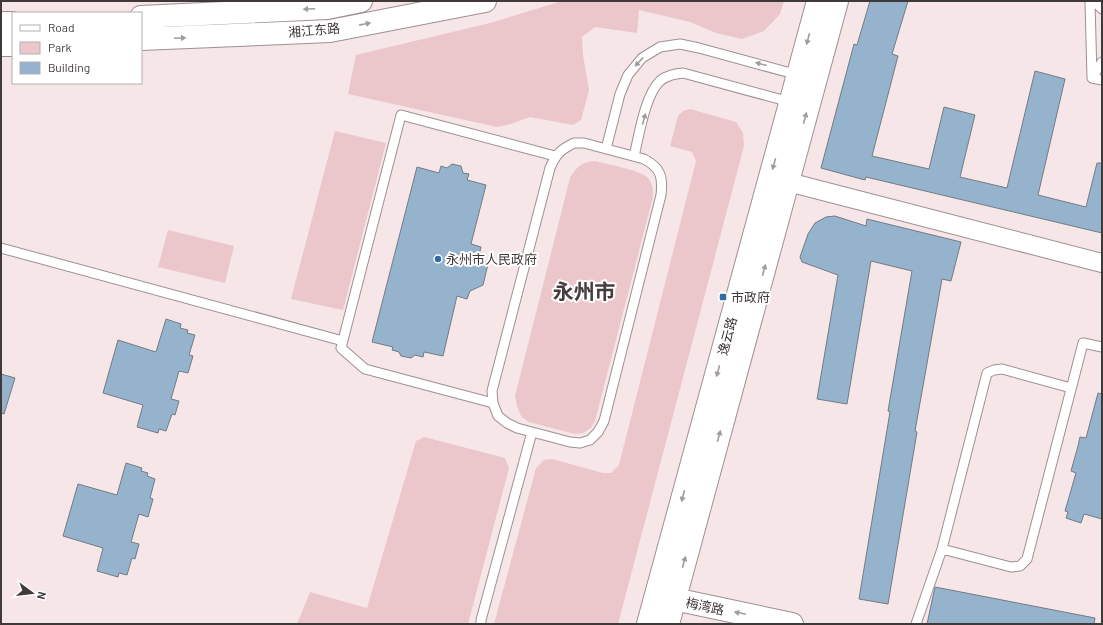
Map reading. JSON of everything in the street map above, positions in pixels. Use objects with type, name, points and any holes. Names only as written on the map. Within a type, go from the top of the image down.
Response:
[{"type":"street","name":"湘江东路","points":[[142,17],[327,8],[362,1]]},
{"type":"street","name":"湘江东路","points":[[142,39],[330,31],[485,1]]},
{"type":"street","name":"逸云路","points":[[664,620],[791,102],[818,1]]},
{"type":"street","name":"逸云路","points":[[664,620],[674,599],[837,1]]},
{"type":"street","points":[[1,23],[12,23]]},
{"type":"street","points":[[1,45],[12,45]]},
{"type":"street","points":[[788,182],[1102,263]]},
{"type":"street","name":"梅湾路","points":[[674,599],[792,624]]},
{"type":"lane","points":[[1090,1],[1092,78]]},
{"type":"lane","points":[[1094,1],[1102,9]]},
{"type":"lane","points":[[606,149],[620,94],[628,75],[642,58],[660,47],[680,44],[798,75]]},
{"type":"lane","points":[[1092,78],[1102,62]]},
{"type":"lane","points":[[634,156],[653,90],[661,80],[672,74],[683,73],[791,102]]},
{"type":"lane","points":[[1092,78],[1102,80]]},
{"type":"lane","points":[[493,403],[365,370],[341,348],[400,115],[555,156]]},
{"type":"lane","points":[[574,143],[584,143],[634,156],[652,164],[659,172],[663,182],[604,421],[598,432],[590,440],[580,443],[570,442],[507,424],[498,416],[493,403],[492,391],[550,168],[555,156],[564,148],[574,143]]},
{"type":"lane","points":[[1,248],[343,341]]},
{"type":"lane","points":[[942,549],[1011,567],[1020,566],[1027,559],[1083,343],[1102,348]]},
{"type":"lane","points":[[916,624],[942,549],[987,373],[1002,369],[1071,388]]},
{"type":"lane","points":[[481,624],[532,432]]},
{"type":"green space","points":[[562,1],[784,1],[780,14],[764,31],[742,39],[716,33],[690,22],[639,10],[637,33],[595,27],[582,37],[583,55],[589,90],[581,120],[573,125],[530,117],[497,127],[348,94],[356,55],[490,23]]},
{"type":"green space","points":[[690,109],[736,122],[743,133],[744,146],[618,624],[494,624],[536,468],[544,460],[552,459],[603,473],[611,473],[619,465],[696,161],[692,152],[670,146],[678,116],[683,111]]},
{"type":"green space","points":[[335,131],[386,143],[343,310],[291,299]]},
{"type":"green space","points":[[594,161],[631,170],[644,175],[651,183],[653,197],[595,421],[591,428],[583,433],[575,434],[529,422],[521,416],[515,396],[570,178],[580,166]]},
{"type":"green space","points":[[168,230],[234,246],[225,283],[158,267]]},
{"type":"green space","points":[[424,437],[505,458],[509,468],[468,624],[297,624],[310,592],[367,608],[416,441]]},
{"type":"building","points":[[870,1],[908,1],[892,54],[898,56],[872,156],[929,169],[944,107],[975,115],[960,177],[1007,188],[1035,71],[1065,79],[1038,195],[1086,207],[1097,163],[1102,163],[1102,233],[866,177],[865,180],[821,168],[854,44],[857,45]]},
{"type":"building","name":"永州市人民政府","points":[[452,164],[461,166],[463,173],[469,174],[467,180],[486,185],[471,244],[481,247],[479,255],[488,264],[483,285],[470,291],[467,299],[457,296],[443,356],[424,352],[423,357],[415,355],[411,358],[401,356],[399,352],[392,350],[393,347],[372,342],[417,167],[439,173],[441,166],[447,168]]},
{"type":"building","points":[[835,216],[866,226],[867,219],[961,242],[951,281],[942,279],[915,431],[917,432],[888,604],[859,599],[890,412],[888,411],[912,271],[871,261],[847,404],[817,399],[838,275],[802,262],[800,257],[808,234],[815,223],[826,217]]},
{"type":"building","points":[[166,319],[181,324],[180,328],[188,330],[187,333],[195,335],[189,355],[193,356],[188,373],[179,371],[171,399],[179,401],[175,415],[172,414],[166,431],[159,429],[158,433],[137,427],[143,405],[103,393],[118,340],[156,352]]},
{"type":"building","points":[[1,374],[15,378],[4,414],[1,413]]},
{"type":"building","points":[[1098,393],[1102,394],[1102,519],[1084,514],[1081,523],[1066,518],[1068,512],[1065,511],[1076,473],[1071,471],[1080,437],[1086,438]]},
{"type":"building","points":[[126,463],[142,468],[141,471],[148,473],[147,476],[155,479],[150,498],[153,499],[148,517],[139,514],[131,542],[139,544],[135,559],[132,558],[127,575],[119,573],[118,577],[97,571],[103,548],[63,536],[78,484],[117,495]]},
{"type":"building","points":[[935,587],[1095,618],[1094,624],[927,624]]},
{"type":"place","name":"永州市人民政府","points":[[438,259]]},
{"type":"place","name":"市政府","points":[[723,297]]},
{"type":"district","name":"永州市","points":[[584,292]]}]
